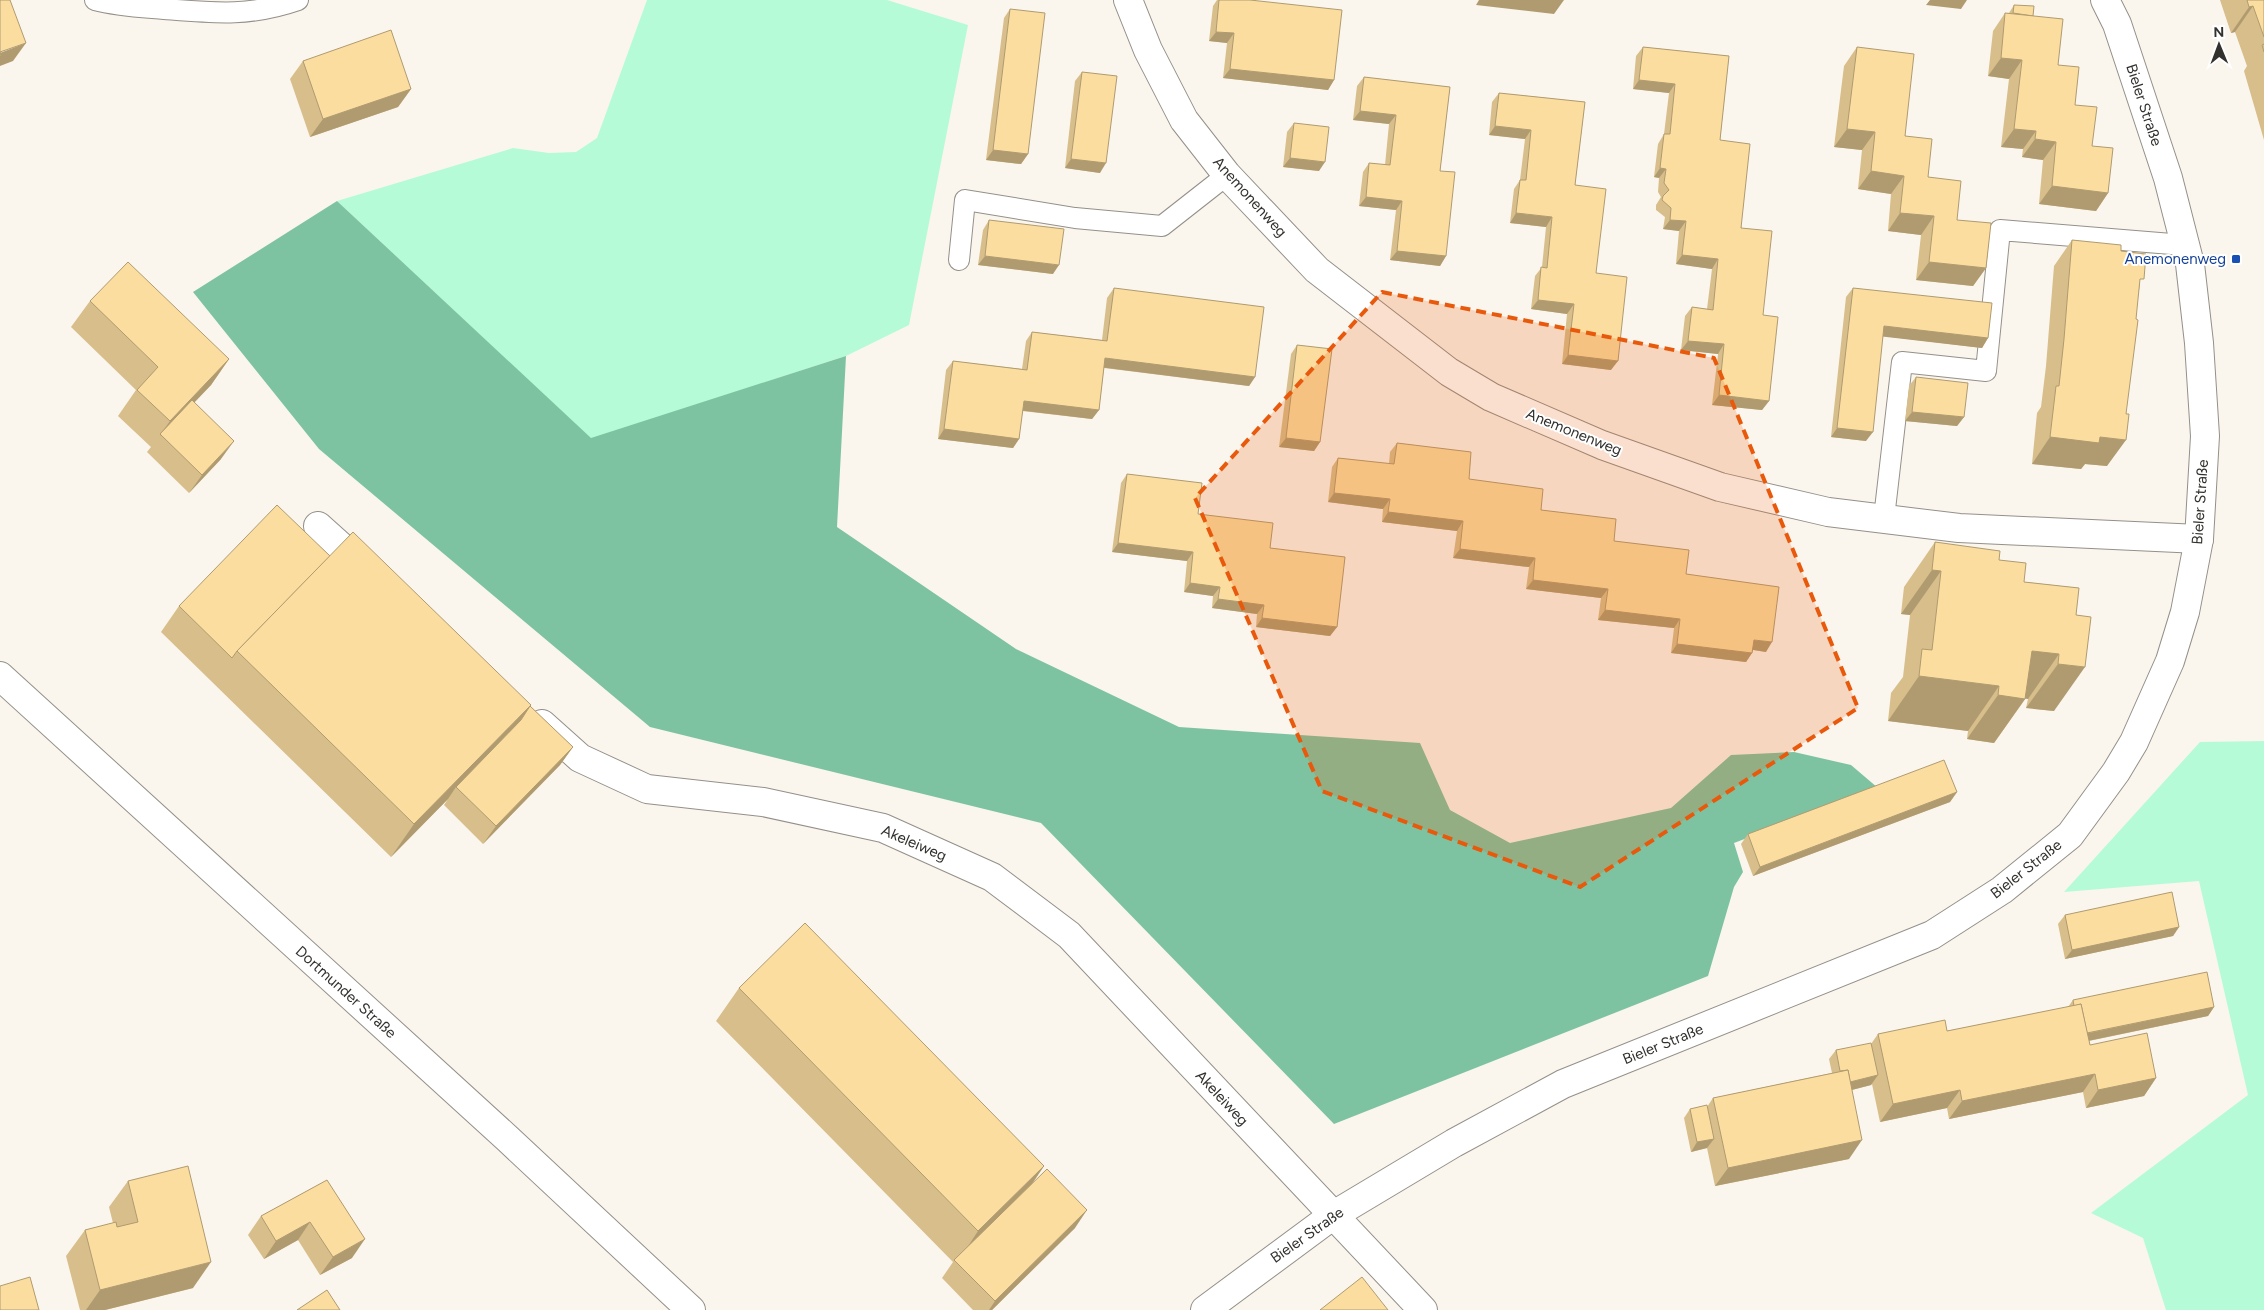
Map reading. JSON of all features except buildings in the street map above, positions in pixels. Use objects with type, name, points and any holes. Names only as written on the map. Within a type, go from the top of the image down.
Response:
[{"type":"street","name":"Anemonenweg","points":[[1128,0],[1148,50],[1184,120],[1227,175],[1317,270],[1442,367],[1490,397],[1602,445],[1720,487],[1828,512],[1959,528],[2199,539]]},
{"type":"street","name":"Bieler Straße","points":[[1205,1310],[1332,1216],[1454,1143],[1563,1084],[1932,935],[2002,890],[2070,835],[2134,742],[2170,661],[2185,612],[2199,539],[2205,436],[2199,343],[2190,264],[2168,178],[2117,24],[2105,0]]},
{"type":"street","points":[[318,526],[383,584]]},
{"type":"street","name":"Dortmunder Straße","points":[[0,676],[508,1139],[691,1310]]},
{"type":"street","name":"Akeleiweg","points":[[522,706],[580,758],[647,789],[763,802],[883,828],[992,877],[1069,935],[1332,1216],[1423,1310]]},
{"type":"lane","points":[[95,0],[115,5],[229,14],[277,7],[298,0]]},
{"type":"lane","points":[[959,260],[965,200],[1075,218],[1162,226],[1227,175]]},
{"type":"lane","points":[[1884,518],[1902,362],[1986,371],[2000,230],[2184,245]]},
{"type":"highlighted area","points":[[1382,292],[1714,358],[1858,708],[1580,887],[1322,791],[1195,498]]},
{"type":"green space","points":[[647,0],[887,0],[968,25],[909,325],[846,356],[591,439],[337,201],[513,148],[549,153],[576,152],[597,138]]},
{"type":"green space","points":[[337,201],[591,438],[846,356],[837,527],[1016,649],[1179,727],[1420,743],[1450,810],[1510,843],[1671,808],[1731,755],[1794,752],[1851,765],[1878,788],[1734,843],[1743,872],[1734,887],[1708,976],[1334,1124],[1041,823],[650,727],[319,449],[193,292]]},
{"type":"green space","points":[[2264,741],[2264,1310],[2166,1310],[2143,1238],[2091,1213],[2248,1095],[2199,881],[2064,892],[2200,742]]},
{"type":"place","name":"Anemonenweg","points":[[2236,259]]}]
